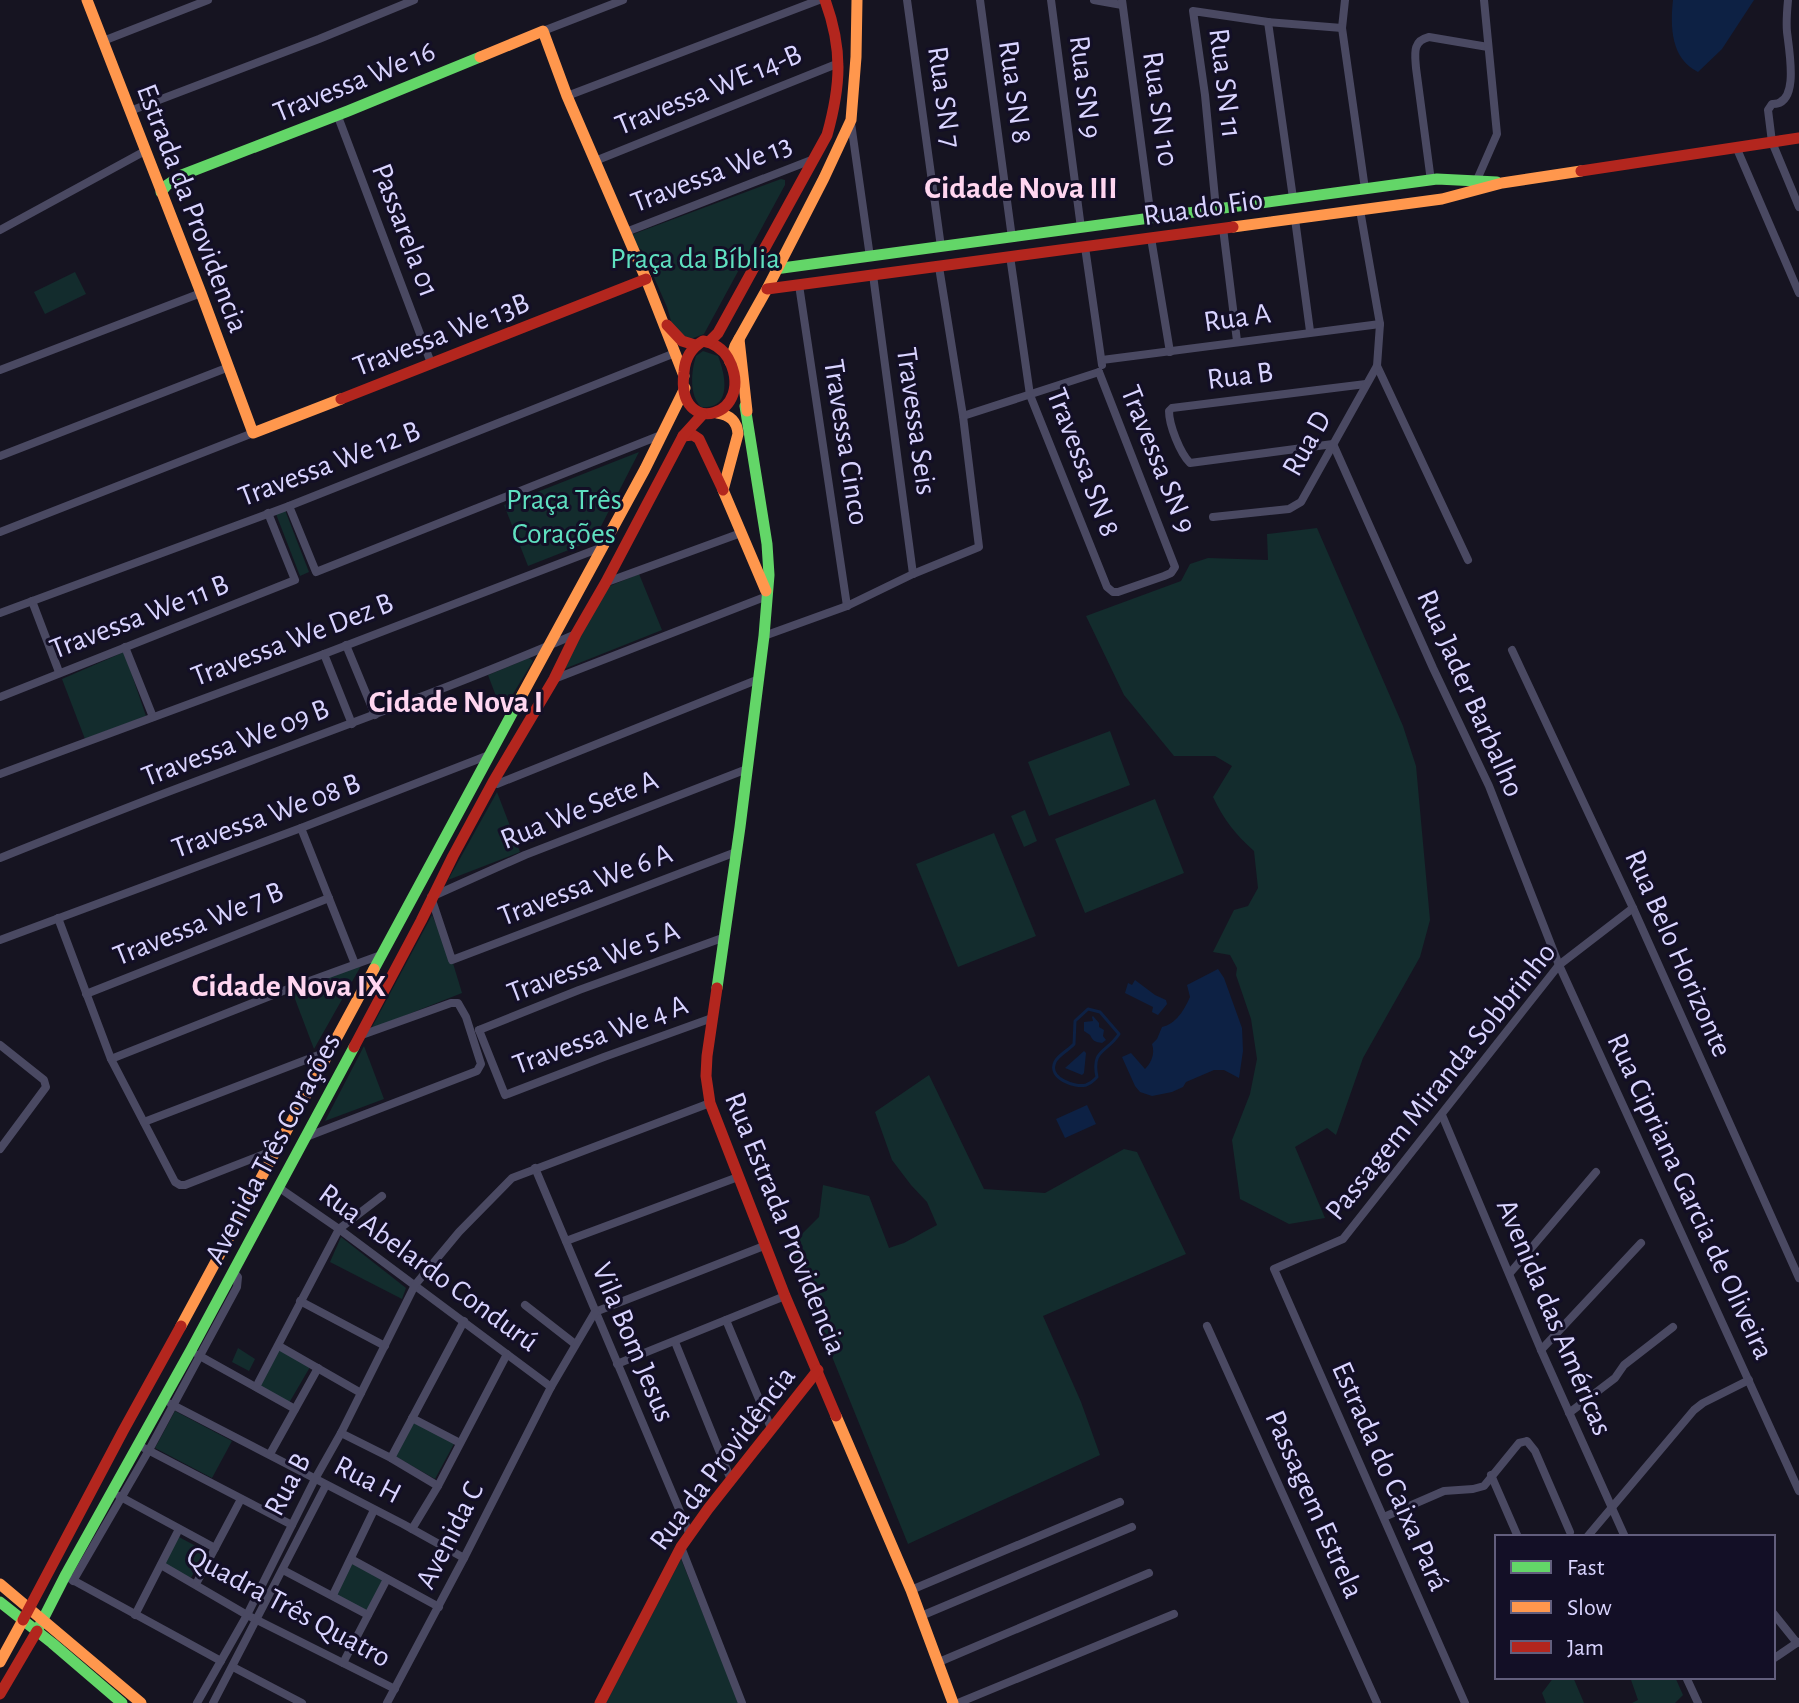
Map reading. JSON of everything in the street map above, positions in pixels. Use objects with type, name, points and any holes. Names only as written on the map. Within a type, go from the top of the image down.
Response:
[{"type":"main road","name":"Estrada da Providencia","points":[[87,0],[253,434]]},
{"type":"main road","points":[[684,383],[689,351],[695,345],[710,341],[718,333],[827,135],[833,114],[839,63],[837,35],[822,0]]},
{"type":"main road","points":[[717,413],[731,399],[735,346],[824,178],[851,120],[856,57],[854,2]]},
{"type":"main road","points":[[543,31],[567,96],[663,322],[691,407],[702,415],[729,415],[738,429],[723,490]]},
{"type":"main road","name":"Travessa We 16","points":[[182,175],[543,31]]},
{"type":"main road","name":"Rua do Fio","points":[[778,264],[870,257],[1431,181],[1475,185],[1502,183],[1799,138]]},
{"type":"main road","points":[[152,169],[162,175],[182,175]]},
{"type":"main road","points":[[161,192],[182,175]]},
{"type":"main road","name":"Rua do Fio","points":[[767,289],[1442,199],[1475,185]]},
{"type":"main road","points":[[1130,221],[1126,231],[1131,241]]},
{"type":"main road","points":[[1108,224],[1113,234],[1110,243]]},
{"type":"main road","points":[[763,252],[773,252],[778,264]]},
{"type":"main road","name":"Travessa We 13B","points":[[253,434],[646,279]]},
{"type":"main road","points":[[740,293],[745,301],[756,306]]},
{"type":"main road","points":[[663,322],[682,341],[695,345]]},
{"type":"main road","points":[[739,339],[747,411]]},
{"type":"main road","points":[[710,341],[722,348],[731,368]]},
{"type":"main road","name":"Rua Estrada Providencia","points":[[731,368],[747,411],[769,575],[759,679],[712,1018],[706,1076],[710,1103],[764,1246],[911,1590],[955,1703]]},
{"type":"main road","name":"Avenida Três Corações","points":[[0,1662],[645,469],[684,383]]},
{"type":"main road","name":"Avenida Três Corações","points":[[0,1694],[69,1579],[196,1353],[233,1271],[493,782],[554,679],[683,436],[702,415]]},
{"type":"main road","name":"Rua Estrada Providencia","points":[[683,436],[693,435],[699,439],[767,596]]},
{"type":"main road","points":[[420,883],[431,897]]},
{"type":"main road","points":[[217,1262],[233,1271]]},
{"type":"main road","name":"Rua da Providência","points":[[600,1703],[681,1547],[818,1370]]},
{"type":"main road","points":[[0,1584],[29,1608],[40,1625],[122,1703]]},
{"type":"main road","points":[[0,1602],[23,1620],[40,1625],[141,1703]]},
{"type":"street","points":[[103,41],[208,0]]},
{"type":"street","points":[[130,111],[414,0]]},
{"type":"street","points":[[543,31],[623,0]]},
{"type":"street","points":[[567,96],[822,0]]},
{"type":"street","name":"Rua SN 7","points":[[907,0],[941,247]]},
{"type":"street","name":"Rua SN 8","points":[[980,0],[1012,238]]},
{"type":"street","name":"Rua SN 9","points":[[1051,0],[1081,228]]},
{"type":"street","points":[[1094,0],[1122,3]]},
{"type":"street","points":[[1345,0],[1342,28],[1365,189]]},
{"type":"street","points":[[1475,185],[1497,134],[1484,0]]},
{"type":"street","points":[[1788,0],[1787,32],[1796,86],[1793,98],[1788,102],[1772,104],[1768,110],[1772,142],[1799,207]]},
{"type":"street","name":"Rua SN 10","points":[[1122,3],[1151,218]]},
{"type":"street","name":"Rua SN 11","points":[[1216,209],[1193,11],[1268,22]]},
{"type":"street","points":[[1293,198],[1268,22],[1342,28]]},
{"type":"street","points":[[1431,181],[1414,50],[1416,43],[1429,37],[1488,47]]},
{"type":"street","name":"Travessa WE 14-B","points":[[595,161],[839,63]]},
{"type":"street","name":"Passarela 01","points":[[337,114],[431,363]]},
{"type":"street","points":[[851,120],[870,257]]},
{"type":"street","points":[[1737,149],[1799,293]]},
{"type":"street","points":[[0,230],[145,151]]},
{"type":"street","name":"Travessa We 13","points":[[626,232],[814,159]]},
{"type":"street","name":"Rua D","points":[[1213,517],[1297,506],[1377,366],[1380,324],[1360,210]]},
{"type":"street","points":[[1295,219],[1310,331]]},
{"type":"street","points":[[1223,228],[1237,341]]},
{"type":"street","points":[[1151,238],[1170,352]]},
{"type":"street","name":"Travessa SN 9","points":[[1085,247],[1102,360]]},
{"type":"street","name":"Travessa SN 8","points":[[1010,256],[1030,395],[1107,587]]},
{"type":"street","points":[[764,636],[847,606],[979,547],[963,416],[939,267]]},
{"type":"street","name":"Travessa Seis","points":[[873,275],[913,574]]},
{"type":"street","name":"Travessa Cinco","points":[[799,285],[847,606]]},
{"type":"street","points":[[0,370],[201,293]]},
{"type":"street","name":"Rua A","points":[[1102,360],[1380,324]]},
{"type":"street","name":"Travessa We 12 B","points":[[0,613],[289,506],[675,353]]},
{"type":"street","points":[[963,416],[1099,372],[1102,360]]},
{"type":"street","points":[[1377,366],[1468,560]]},
{"type":"street","points":[[0,456],[229,367]]},
{"type":"street","name":"Travessa SN 9","points":[[1099,372],[1175,563],[1171,573],[1125,591],[1113,592],[1107,587]]},
{"type":"street","name":"Rua B","points":[[1333,444],[1190,463],[1184,456],[1169,411],[1172,408],[1366,384]]},
{"type":"street","name":"Travessa We 13B","points":[[0,532],[253,434]]},
{"type":"street","points":[[289,506],[316,572],[661,435]]},
{"type":"street","name":"Rua Jader Barbalho","points":[[1333,444],[1489,786],[1559,965]]},
{"type":"street","name":"Travessa We 11 B","points":[[0,697],[295,580],[268,513]]},
{"type":"street","points":[[606,582],[741,533]]},
{"type":"street","name":"Travessa We Dez B","points":[[0,774],[601,548]]},
{"type":"street","points":[[554,679],[767,596]]},
{"type":"street","points":[[32,601],[59,672]]},
{"type":"street","name":"Travessa We 09 B","points":[[0,858],[352,724],[576,634]]},
{"type":"street","points":[[346,645],[375,715]]},
{"type":"street","points":[[125,647],[153,717]]},
{"type":"street","name":"Rua Belo Horizonte","points":[[1512,650],[1633,908],[1799,1278]]},
{"type":"street","points":[[324,654],[352,724]]},
{"type":"street","points":[[493,782],[497,784],[759,679]]},
{"type":"street","name":"Travessa We 08 B","points":[[0,940],[489,755]]},
{"type":"street","name":"Rua We Sete A","points":[[431,897],[525,855],[747,769]]},
{"type":"street","points":[[301,828],[355,964]]},
{"type":"street","name":"Travessa We 6 A","points":[[431,897],[452,960],[736,852]]},
{"type":"street","name":"Travessa We 7 B","points":[[86,994],[329,898]]},
{"type":"street","name":"Passagem Miranda Sobbrinho","points":[[1274,1269],[1343,1239],[1559,965],[1633,908]]},
{"type":"street","points":[[58,918],[111,1059],[171,1175],[180,1185],[277,1149]]},
{"type":"street","name":"Travessa We 5 A","points":[[476,1034],[579,990],[725,937]]},
{"type":"street","points":[[111,1059],[381,955]]},
{"type":"street","name":"Rua Cipriana Garcia de Oliveira","points":[[1559,965],[1799,1491]]},
{"type":"street","points":[[305,1137],[477,1071],[481,1064],[476,1034],[458,1003],[359,1036]]},
{"type":"street","name":"Travessa We 4 A","points":[[476,1034],[505,1095],[712,1018]]},
{"type":"street","points":[[0,1045],[44,1080],[46,1087],[0,1149]]},
{"type":"street","points":[[144,1122],[330,1051]]},
{"type":"street","name":"Rua B","points":[[197,1703],[247,1615],[415,1285],[459,1232],[512,1178],[710,1103]]},
{"type":"street","name":"Avenida das Américas","points":[[1442,1115],[1541,1350],[1624,1535]]},
{"type":"street","name":"Vila Bom Jesus","points":[[535,1168],[690,1535]]},
{"type":"street","points":[[1510,1273],[1596,1172]]},
{"type":"street","points":[[566,1241],[738,1177]]},
{"type":"street","name":"Rua Abelardo Condurú","points":[[278,1187],[551,1387]]},
{"type":"street","points":[[256,1387],[339,1229],[382,1196]]},
{"type":"street","points":[[1541,1350],[1641,1243]]},
{"type":"street","points":[[595,1312],[764,1246]]},
{"type":"street","name":"Estrada do Caixa Pará","points":[[1274,1269],[1465,1703]]},
{"type":"street","points":[[617,1364],[785,1296]]},
{"type":"street","points":[[300,1301],[385,1346]]},
{"type":"street","points":[[525,1305],[575,1344]]},
{"type":"street","name":"Avenida C","points":[[387,1703],[551,1387],[595,1312]]},
{"type":"street","points":[[726,1320],[771,1428]]},
{"type":"street","points":[[391,1458],[464,1321]]},
{"type":"street","name":"Passagem Estrela","points":[[1207,1326],[1377,1703]]},
{"type":"street","points":[[1569,1413],[1673,1327]]},
{"type":"street","points":[[675,1342],[731,1480]]},
{"type":"street","points":[[279,1346],[361,1393]]},
{"type":"street","points":[[196,1353],[295,1409]]},
{"type":"street","points":[[412,1529],[507,1354]]},
{"type":"street","points":[[270,1454],[318,1368]]},
{"type":"street","points":[[1589,1535],[1694,1410],[1749,1380]]},
{"type":"street","name":"Rua H","points":[[168,1402],[464,1558]]},
{"type":"street","points":[[412,1418],[460,1443]]},
{"type":"street","points":[[341,1433],[438,1486]]},
{"type":"street","points":[[1384,1517],[1444,1491],[1480,1487],[1522,1441],[1529,1442],[1570,1532]]},
{"type":"street","points":[[143,1448],[292,1525]]},
{"type":"street","points":[[1491,1475],[1517,1535]]},
{"type":"street","name":"Rua B","points":[[213,1703],[326,1485]]},
{"type":"street","points":[[116,1494],[215,1548]]},
{"type":"street","points":[[196,1584],[241,1499]]},
{"type":"street","points":[[911,1590],[1120,1502]]},
{"type":"street","points":[[333,1595],[374,1510]]},
{"type":"street","points":[[921,1616],[1132,1527]]},
{"type":"street","points":[[135,1615],[179,1529]]},
{"type":"street","points":[[681,1547],[742,1703]]},
{"type":"street","points":[[351,1559],[439,1607]]},
{"type":"street","name":"Quadra Três Quatro","points":[[161,1565],[247,1615],[395,1689]]},
{"type":"street","points":[[283,1570],[368,1615]]},
{"type":"street","points":[[939,1662],[1149,1573]]},
{"type":"street","points":[[69,1579],[221,1661]]},
{"type":"street","points":[[343,1663],[387,1579]]},
{"type":"street","points":[[955,1703],[1174,1614]]},
{"type":"street","points":[[1775,1615],[1798,1642],[1775,1658]]},
{"type":"street","points":[[233,1667],[302,1703]]},
{"type":"street","points":[[1687,1679],[1698,1703]]},
{"type":"green space","name":"Praça da Bíblia","points":[[785,180],[785,185],[704,334],[691,339],[679,335],[673,328],[642,250],[635,246],[631,235]]},
{"type":"green space","points":[[75,272],[86,294],[45,314],[34,292]]},
{"type":"green space","points":[[703,351],[718,356],[724,390],[718,403],[701,407],[693,390],[692,376],[696,356]]},
{"type":"green space","name":"Praça Três Corações","points":[[639,452],[594,540],[528,566],[504,505]]},
{"type":"green space","points":[[285,510],[309,572],[300,576],[276,514]]},
{"type":"green space","points":[[1317,528],[1403,726],[1416,766],[1430,920],[1420,957],[1363,1058],[1336,1135],[1327,1128],[1295,1147],[1325,1218],[1289,1224],[1240,1199],[1232,1140],[1250,1094],[1257,1059],[1251,1019],[1236,975],[1237,968],[1230,955],[1213,952],[1234,910],[1248,906],[1258,888],[1254,851],[1230,826],[1213,797],[1232,766],[1215,756],[1174,756],[1124,695],[1086,616],[1181,581],[1190,564],[1208,558],[1268,560],[1267,534]]},
{"type":"green space","points":[[639,574],[662,630],[564,669],[605,588]]},
{"type":"green space","points":[[124,652],[146,716],[85,739],[62,679]]},
{"type":"green space","points":[[529,658],[533,661],[502,712],[488,675]]},
{"type":"green space","points":[[1110,731],[1130,785],[1049,816],[1028,762]]},
{"type":"green space","points":[[497,792],[520,852],[448,880]]},
{"type":"green space","points":[[1155,799],[1184,873],[1085,913],[1055,839]]},
{"type":"green space","points":[[1025,810],[1037,841],[1024,847],[1011,816]]},
{"type":"green space","points":[[994,833],[1036,936],[958,967],[916,864]]},
{"type":"green space","points":[[432,915],[452,960],[462,993],[371,1029]]},
{"type":"green space","points":[[362,964],[314,1049],[292,991]]},
{"type":"green space","points":[[364,1046],[384,1099],[325,1121]]},
{"type":"green space","points":[[929,1075],[984,1189],[1045,1193],[1124,1149],[1137,1152],[1186,1254],[1043,1316],[1081,1402],[1100,1455],[908,1544],[788,1248],[819,1217],[823,1185],[869,1196],[889,1248],[937,1225],[927,1202],[892,1160],[875,1112]]},
{"type":"green space","points":[[341,1237],[406,1288],[402,1299],[330,1262]]},
{"type":"green space","points":[[274,1347],[310,1367],[289,1403],[254,1384]]},
{"type":"green space","points":[[238,1348],[255,1359],[249,1371],[232,1362]]},
{"type":"green space","points":[[175,1411],[232,1441],[212,1478],[155,1448]]},
{"type":"green space","points":[[414,1420],[455,1442],[435,1479],[395,1456]]},
{"type":"green space","points":[[179,1537],[205,1551],[191,1578],[164,1564]]},
{"type":"green space","points":[[348,1559],[385,1578],[366,1615],[329,1595]]},
{"type":"green space","points":[[681,1559],[739,1703],[606,1703]]},
{"type":"green space","points":[[1552,1679],[1574,1679],[1584,1703],[1546,1703],[1542,1693]]},
{"type":"green space","points":[[1631,1679],[1676,1679],[1683,1695],[1675,1703],[1632,1703],[1638,1700]]},
{"type":"water","points":[[1673,0],[1754,0],[1722,49],[1698,72],[1677,51],[1672,31]]},
{"type":"water","points":[[1218,969],[1242,1028],[1239,1078],[1224,1070],[1214,1070],[1172,1092],[1152,1096],[1140,1092],[1122,1057],[1131,1053],[1145,1069],[1152,1057],[1152,1044],[1162,1027],[1176,1019],[1188,1002],[1187,985]]},
{"type":"water","points":[[1135,980],[1166,1000],[1167,1004],[1158,1015],[1152,1012],[1153,1007],[1125,993],[1128,983],[1132,985]]},
{"type":"water","points":[[1093,1016],[1104,1030],[1106,1040],[1102,1043],[1094,1041],[1084,1031],[1084,1022],[1093,1021]]},
{"type":"water","points":[[1084,1051],[1082,1075],[1065,1068]]},
{"type":"water","points":[[1087,1105],[1096,1124],[1065,1138],[1056,1119]]},
{"type":"waterway","points":[[1088,1009],[1100,1012],[1119,1034],[1098,1056],[1097,1077],[1086,1085],[1075,1085],[1058,1077],[1054,1068],[1056,1059],[1074,1044],[1075,1021],[1088,1009]]},
{"type":"traffic: fast","points":[[161,192],[182,175],[480,57]]},
{"type":"traffic: fast","points":[[775,269],[1437,179],[1497,182]]},
{"type":"traffic: fast","points":[[717,988],[740,827],[769,575],[745,406]]},
{"type":"traffic: fast","points":[[374,969],[522,695]]},
{"type":"traffic: fast","points":[[37,1631],[354,1047]]},
{"type":"traffic: fast","points":[[0,1602],[122,1703]]},
{"type":"traffic: slow","points":[[87,0],[253,433],[341,399]]},
{"type":"traffic: slow","points":[[730,362],[735,346],[824,178],[851,120],[857,0]]},
{"type":"traffic: slow","points":[[480,57],[543,31],[684,376]]},
{"type":"traffic: slow","points":[[1233,227],[1442,199],[1502,183],[1581,171]]},
{"type":"traffic: slow","points":[[739,339],[747,411]]},
{"type":"traffic: slow","points":[[522,695],[645,469],[685,388]]},
{"type":"traffic: slow","points":[[717,413],[732,419],[737,429],[723,490],[766,591]]},
{"type":"traffic: slow","points":[[181,1326],[374,969]]},
{"type":"traffic: slow","points":[[836,1416],[911,1590],[953,1703]]},
{"type":"traffic: slow","points":[[0,1584],[141,1703]]},
{"type":"traffic: slow","points":[[0,1662],[23,1620]]},
{"type":"traffic: jam","points":[[710,341],[718,333],[827,135],[838,67],[835,35],[825,0]]},
{"type":"traffic: jam","points":[[1581,171],[1799,138]]},
{"type":"traffic: jam","points":[[767,289],[1233,227]]},
{"type":"traffic: jam","points":[[341,399],[646,279]]},
{"type":"traffic: jam","points":[[667,325],[682,341],[695,345]]},
{"type":"traffic: jam","points":[[703,341],[723,351],[735,378],[733,394],[725,406],[714,413],[702,413],[691,407],[685,394],[686,362],[692,350],[703,341]]},
{"type":"traffic: jam","points":[[354,1047],[453,856],[554,679],[683,436],[702,415]]},
{"type":"traffic: jam","points":[[683,436],[693,435],[699,439],[723,490]]},
{"type":"traffic: jam","points":[[717,988],[707,1056],[710,1103],[785,1296],[836,1416]]},
{"type":"traffic: jam","points":[[23,1620],[181,1326]]},
{"type":"traffic: jam","points":[[600,1703],[681,1547],[818,1370]]},
{"type":"traffic: jam","points":[[0,1694],[37,1631]]},
{"type":"district","name":"Cidade Nova III","points":[[1021,187]]},
{"type":"district","name":"Cidade Nova I","points":[[456,701]]},
{"type":"district","name":"Cidade Nova IX","points":[[289,985]]}]
